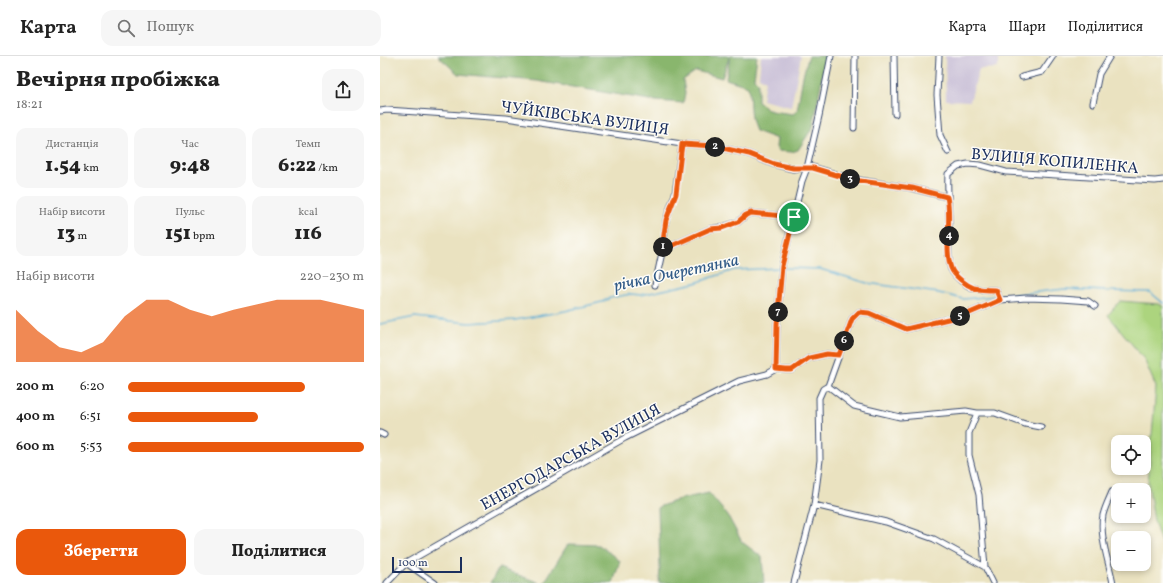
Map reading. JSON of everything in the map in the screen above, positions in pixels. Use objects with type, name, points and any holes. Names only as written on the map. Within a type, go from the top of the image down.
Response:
[{"type":"street","points":[[776,369],[777,324],[782,266],[802,180],[807,168],[831,56]]},
{"type":"street","points":[[854,128],[855,56]]},
{"type":"street","points":[[894,56],[895,114]]},
{"type":"street","points":[[939,56],[937,96],[940,135],[948,152]]},
{"type":"street","points":[[1022,77],[1042,72],[1053,56]]},
{"type":"street","points":[[1093,103],[1099,74],[1110,56]]},
{"type":"street","name":"ЧУЙКІВСЬКА ВУЛИЦЯ","points":[[380,111],[387,110],[506,118],[682,144],[714,146],[749,154],[774,164],[793,168],[807,168]]},
{"type":"street","points":[[655,285],[666,220],[676,194],[682,144]]},
{"type":"street","name":"ВУЛИЦЯ КОПИЛЕНКА","points":[[947,197],[948,174],[958,166],[968,164],[980,165],[1006,172],[1155,181],[1163,180]]},
{"type":"street","points":[[807,168],[817,168],[853,180],[912,188],[947,197],[949,205],[949,253],[951,269],[956,276],[967,285],[975,288],[996,290],[1000,300]]},
{"type":"street","points":[[662,248],[669,247],[710,229],[722,228],[738,222],[746,215],[751,213],[794,217]]},
{"type":"street","points":[[794,583],[814,505],[820,460],[819,398],[823,389],[828,386],[852,319],[859,312],[869,313],[906,329],[965,315],[1000,300],[1026,298],[1061,299],[1088,301],[1095,306]]},
{"type":"street","name":"ЕНЕРГОДАРСЬКА ВУЛИЦЯ","points":[[387,583],[406,563],[625,438],[739,381],[767,374],[776,369],[792,370],[809,358],[827,354],[839,355]]},
{"type":"street","points":[[828,386],[854,406],[900,417],[966,412],[995,413],[1025,424],[1041,426]]},
{"type":"street","points":[[977,413],[969,433],[968,455],[979,495],[985,567],[992,583]]},
{"type":"street","points":[[1111,494],[1103,514],[1102,522],[1103,538],[1113,583]]},
{"type":"street","points":[[814,505],[886,522],[934,539],[985,567]]},
{"type":"street","points":[[406,563],[435,583]]},
{"type":"shaded area","points":[[761,56],[801,56],[791,107],[762,100],[765,80],[759,77]]},
{"type":"shaded area","points":[[945,56],[998,56],[998,68],[979,69],[970,101],[946,100]]},
{"type":"green space","points":[[438,56],[728,56],[729,58],[722,78],[696,71],[683,80],[685,93],[683,103],[656,101],[537,81],[458,74]]},
{"type":"green space","points":[[730,56],[757,56],[754,78],[758,82],[758,102],[771,111],[793,114],[797,111],[803,76],[809,56],[826,56],[813,127],[798,150],[792,152],[778,151],[776,147],[777,139],[755,131],[750,114],[748,86],[726,79]]},
{"type":"green space","points":[[1120,301],[1159,304],[1163,306],[1163,549],[1154,521],[1151,502],[1151,483],[1148,483],[1149,475],[1151,475],[1151,447],[1156,387],[1144,359],[1108,315]]},
{"type":"green space","points":[[709,493],[728,516],[742,542],[762,557],[764,583],[659,583],[660,567],[658,507],[681,499]]},
{"type":"green space","points":[[568,544],[599,545],[620,561],[613,583],[544,583]]},
{"type":"green space","points":[[499,568],[540,583],[490,583]]},
{"type":"waterway","name":"річка Очеретянка","points":[[380,324],[415,317],[469,323],[515,320],[565,311],[602,302],[610,298],[631,294],[641,295],[695,283],[734,270],[780,268]]},
{"type":"waterway","name":"річка Очеретянка","points":[[784,268],[820,269],[867,283],[939,293],[963,299],[996,296]]},
{"type":"waterway","name":"річка Очеретянка","points":[[1000,296],[1065,289],[1150,292],[1163,303]]},
{"type":"route","points":[[682,144],[714,146],[749,154],[774,164],[793,168],[817,168],[853,180],[912,188],[947,197],[949,205],[949,253],[951,269],[956,276],[967,285],[975,288],[996,290],[1000,300],[965,315],[906,329],[869,313],[859,312],[852,319],[839,355],[827,354],[809,358],[792,370],[776,369],[777,324],[782,266],[794,217],[751,213],[746,215],[738,222],[722,228],[710,229],[669,247],[662,248],[666,220],[676,194],[682,144]]}]
